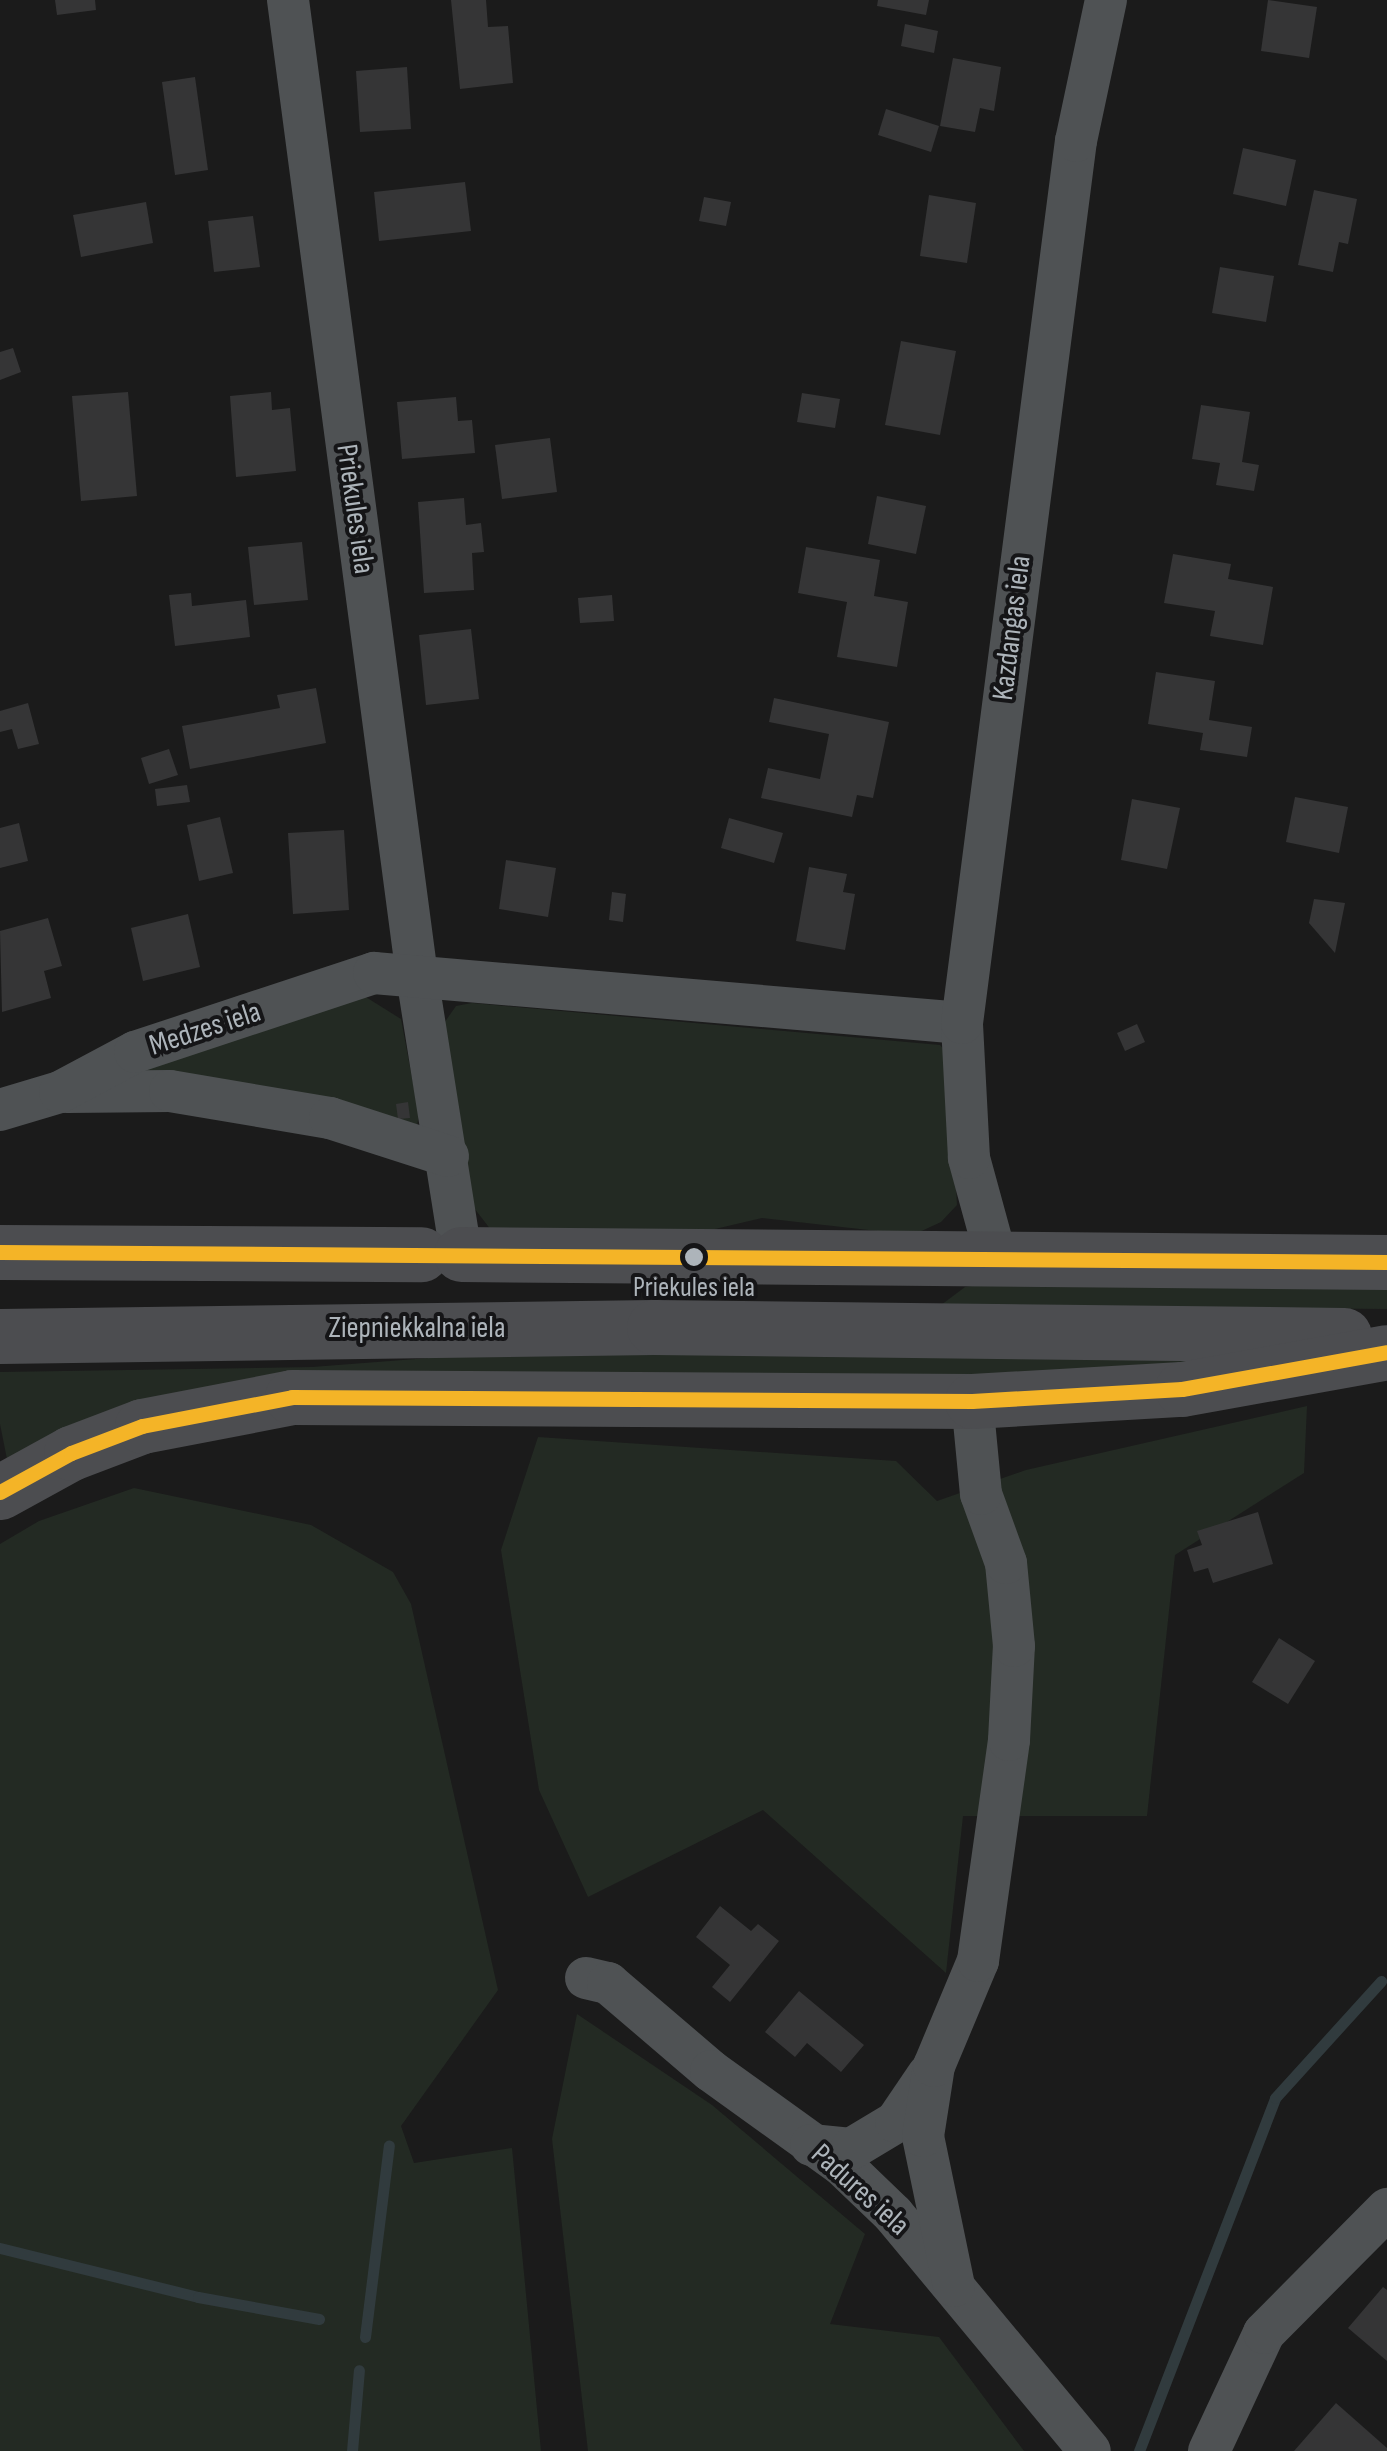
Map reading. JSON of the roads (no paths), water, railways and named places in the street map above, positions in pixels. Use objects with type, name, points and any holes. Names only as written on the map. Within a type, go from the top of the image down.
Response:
[{"type":"highway","name":"Ziepniekkalna iela","points":[[0,1252],[1387,1262]]},
{"type":"highway","name":"Ziepniekkalna iela","points":[[835,1330],[996,1258]]},
{"type":"highway","name":"Ziepniekkalna iela","points":[[0,1336],[423,1327],[1387,1336]]},
{"type":"highway","points":[[0,1492],[71,1452],[142,1426],[292,1397],[972,1401],[1182,1390],[1387,1352]]},
{"type":"street","name":"Priekules iela","points":[[288,0],[417,976],[448,1156],[441,1254]]},
{"type":"street","name":"Kazdangas iela","points":[[996,1258],[969,1158],[962,1024],[1076,141],[1106,0]]},
{"type":"street","name":"Medzes iela","points":[[0,1110],[60,1092],[135,1052],[374,973],[962,1024]]},
{"type":"street","points":[[60,1092],[170,1091],[330,1118],[448,1156]]},
{"type":"street","points":[[811,2145],[851,2148],[896,2122],[934,2066],[978,1961],[1009,1740],[1014,1646],[1006,1563],[981,1494],[972,1401]]},
{"type":"street","name":"Padures iela","points":[[586,1978],[608,1983],[893,2214],[1090,2451]]},
{"type":"street","points":[[934,2066],[923,2136],[954,2286]]},
{"type":"street","points":[[1210,2451],[1264,2334],[1387,2210]]},
{"type":"waterway","points":[[1139,2451],[1275,2098],[1381,1981]]},
{"type":"waterway","points":[[365,2337],[389,2145]]},
{"type":"waterway","points":[[0,2248],[198,2297],[319,2319]]},
{"type":"waterway","points":[[352,2451],[359,2370]]},
{"type":"place","name":"Priekules iela","points":[[694,1257]]}]
